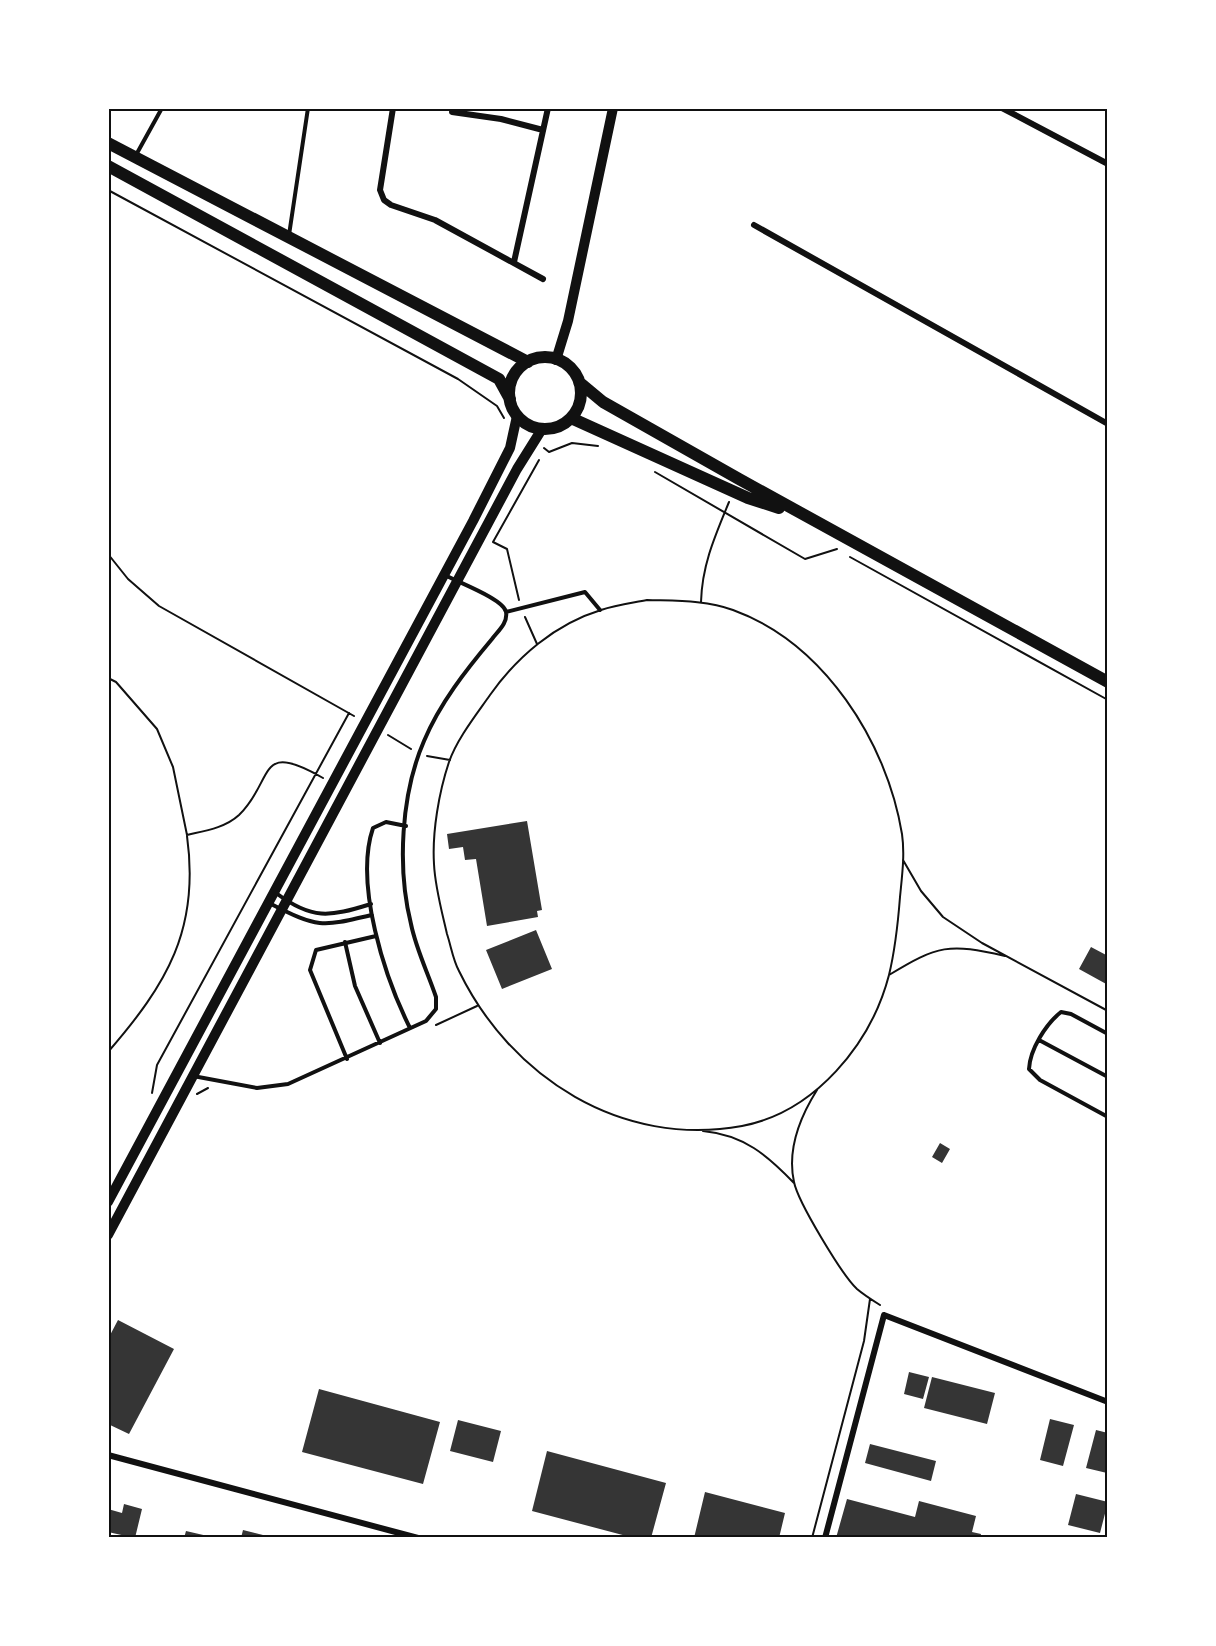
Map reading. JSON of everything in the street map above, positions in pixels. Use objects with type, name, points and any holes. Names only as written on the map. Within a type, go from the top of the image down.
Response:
[{"type":"main road","points":[[556,360],[568,321],[613,108]]},
{"type":"main road","points":[[108,143],[528,362]]},
{"type":"main road","points":[[108,166],[499,379],[517,416],[532,427],[542,429],[563,425],[571,418],[580,402],[579,382]]},
{"type":"main road","points":[[510,399],[511,381],[515,373],[528,362],[542,358],[556,360],[570,368],[579,382],[603,402],[803,516],[1108,682]]},
{"type":"main road","points":[[108,1202],[444,575],[510,448],[517,416]]},
{"type":"main road","points":[[571,418],[734,492],[803,516]]},
{"type":"main road","points":[[108,1235],[517,469],[542,429]]},
{"type":"street","points":[[393,108],[380,190],[384,200],[435,220],[543,279]]},
{"type":"street","points":[[514,262],[548,108]]},
{"type":"street","points":[[1002,108],[1108,164]]},
{"type":"street","points":[[452,112],[501,119],[543,130]]},
{"type":"street","points":[[754,225],[1108,424]]},
{"type":"street","points":[[825,1538],[884,1315],[1108,1402]]},
{"type":"street","points":[[108,1455],[418,1538]]},
{"type":"lane","points":[[135,158],[162,108]]},
{"type":"lane","points":[[288,237],[308,108]]},
{"type":"lane","points":[[193,1076],[257,1088],[288,1084],[347,1059],[432,1016],[436,997],[408,912],[405,890],[406,826],[411,781],[424,740],[461,676],[503,625],[506,612],[504,606],[489,596],[444,575]]},
{"type":"lane","points":[[506,612],[585,592],[600,610]]},
{"type":"lane","points":[[406,826],[386,822],[373,828],[369,876],[376,936],[398,1003],[411,1028]]},
{"type":"lane","points":[[275,892],[285,906],[307,923],[323,925],[372,915]]},
{"type":"lane","points":[[269,903],[321,916],[371,904]]},
{"type":"lane","points":[[347,1059],[310,970],[316,950],[376,936]]},
{"type":"lane","points":[[345,942],[355,986],[380,1043]]},
{"type":"lane","points":[[1108,1034],[1071,1014],[1061,1012],[1052,1018],[1029,1059],[1029,1069],[1033,1075],[1108,1117]]},
{"type":"lane","points":[[1039,1040],[1108,1077]]},
{"type":"path","points":[[537,644],[521,608],[507,549],[493,542],[539,459]]},
{"type":"path","points":[[700,602],[701,580],[708,551],[734,492]]},
{"type":"path","points":[[108,554],[128,579],[159,606],[365,723]]},
{"type":"path","points":[[699,1131],[754,1122],[794,1105],[819,1088],[860,1045],[889,975],[898,924],[903,860],[902,837],[894,799],[877,750],[848,704],[818,667],[778,633],[734,610],[700,602],[647,600],[600,610],[573,622],[537,644],[510,667],[478,712],[450,760],[439,811],[434,864],[443,918],[456,968],[478,1005],[517,1054],[558,1089],[607,1115],[664,1130],[724,1133],[753,1146],[794,1183],[824,1243],[856,1288],[880,1305],[884,1315]]},
{"type":"path","points":[[108,678],[116,682],[157,729],[173,766],[192,871],[178,948],[163,980],[108,1052]]},
{"type":"path","points":[[159,1109],[150,1105],[157,1065],[349,713]]},
{"type":"path","points":[[379,730],[420,754],[450,760]]},
{"type":"path","points":[[187,835],[207,831],[237,816],[248,804],[267,769],[276,762],[291,762],[333,784]]},
{"type":"path","points":[[903,860],[921,891],[943,917],[1007,956],[1108,1011]]},
{"type":"path","points":[[889,975],[913,960],[954,947],[1007,956]]},
{"type":"path","points":[[436,1025],[478,1005]]},
{"type":"path","points":[[193,1100],[198,1093],[208,1088]]},
{"type":"path","points":[[794,1183],[794,1146],[798,1130],[819,1088]]},
{"type":"path","points":[[812,1538],[864,1341],[870,1298]]},
{"type":"building","points":[[527,821],[542,910],[537,911],[538,917],[487,926],[476,859],[465,860],[463,847],[449,849],[447,834]]},
{"type":"building","points":[[536,930],[552,969],[502,989],[486,950]]},
{"type":"building","points":[[1091,947],[1108,956],[1108,985],[1079,969]]},
{"type":"building","points":[[940,1143],[950,1149],[942,1163],[932,1157]]},
{"type":"building","points":[[118,1320],[174,1349],[129,1434],[108,1424],[108,1339]]},
{"type":"building","points":[[909,1372],[929,1377],[923,1399],[904,1394]]},
{"type":"building","points":[[932,1377],[995,1393],[987,1424],[924,1408]]},
{"type":"building","points":[[319,1389],[440,1422],[423,1484],[302,1452]]},
{"type":"building","points":[[1050,1419],[1074,1425],[1063,1466],[1040,1460]]},
{"type":"building","points":[[458,1420],[501,1431],[493,1462],[450,1451]]},
{"type":"building","points":[[1096,1430],[1108,1433],[1107,1473],[1086,1468]]},
{"type":"building","points":[[870,1444],[936,1461],[931,1481],[865,1463]]},
{"type":"building","points":[[547,1451],[666,1483],[651,1538],[634,1538],[532,1511]]},
{"type":"building","points":[[705,1492],[785,1513],[779,1538],[694,1538]]},
{"type":"building","points":[[1076,1494],[1108,1502],[1100,1533],[1068,1525]]},
{"type":"building","points":[[847,1499],[915,1517],[919,1501],[976,1516],[972,1532],[981,1534],[980,1538],[836,1538]]},
{"type":"building","points":[[124,1504],[142,1509],[135,1538],[108,1532],[108,1509],[122,1513]]},
{"type":"building","points":[[243,1530],[263,1535],[262,1538],[241,1538]]},
{"type":"building","points":[[186,1531],[212,1537],[212,1538],[184,1538]]}]
